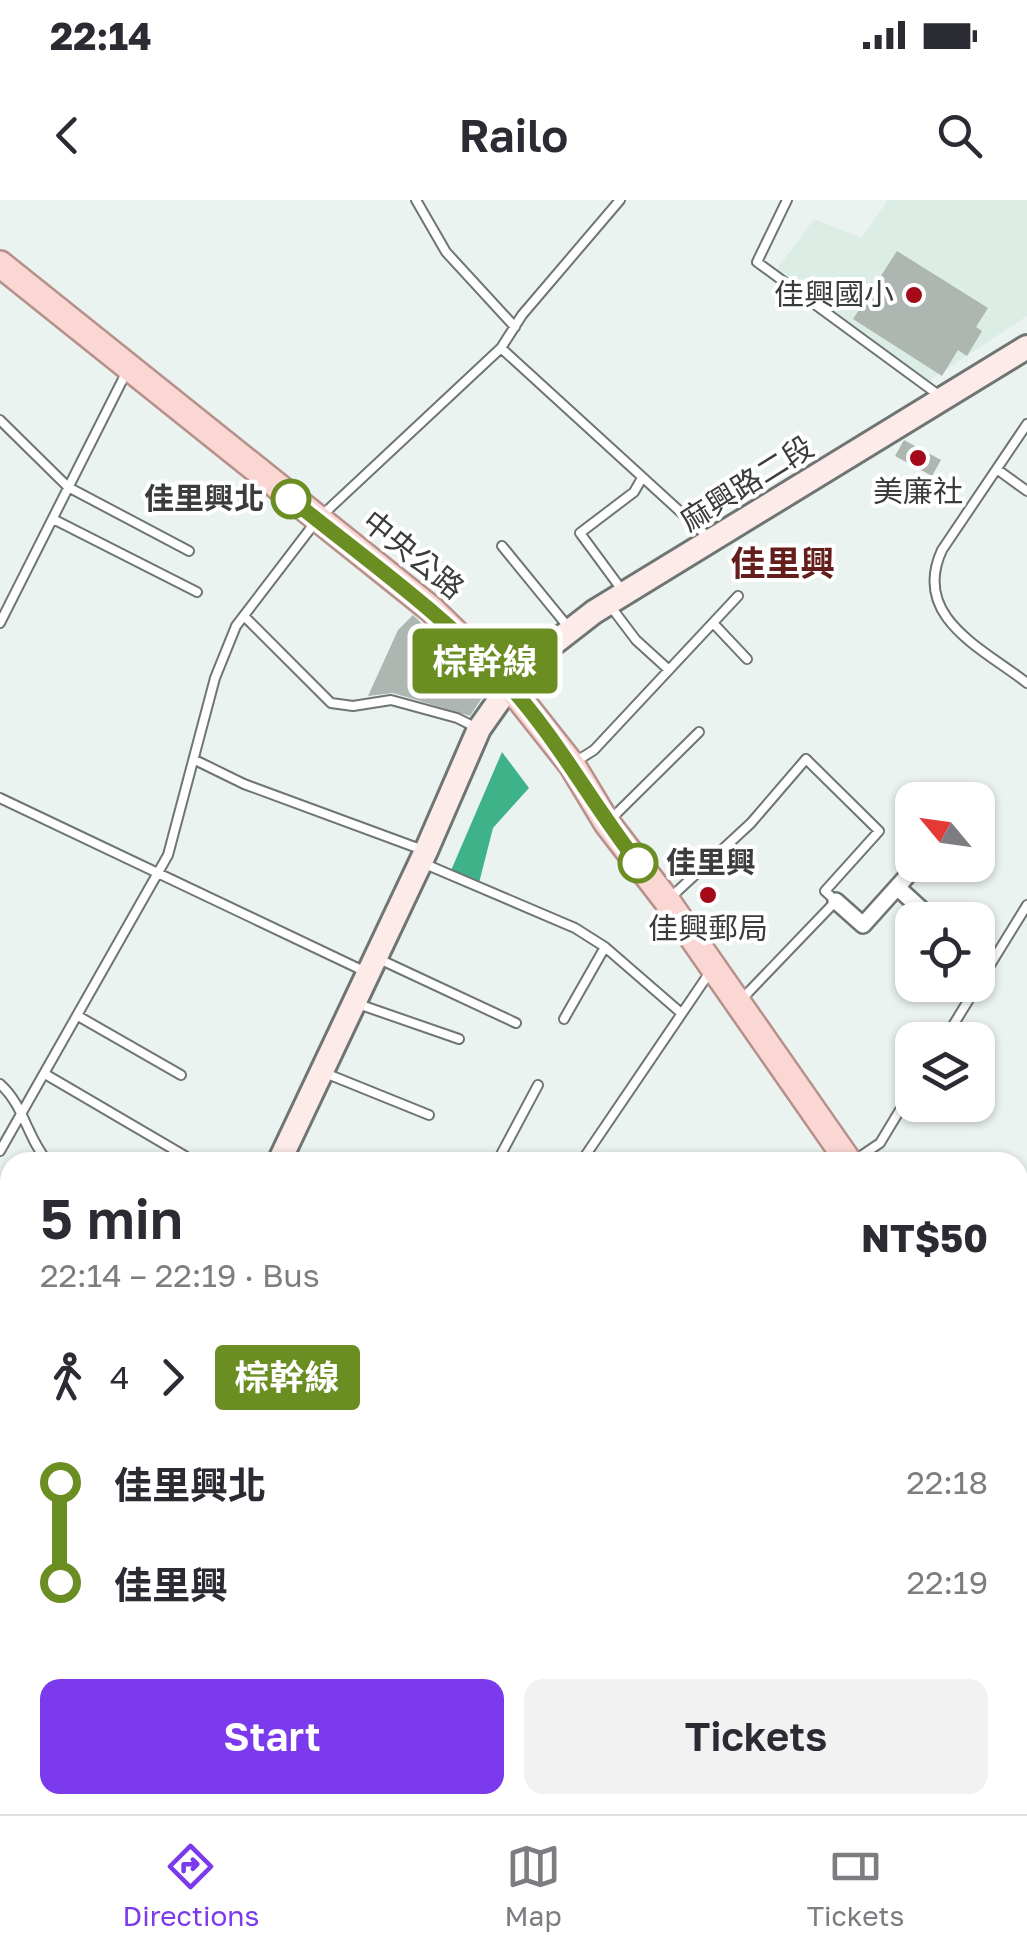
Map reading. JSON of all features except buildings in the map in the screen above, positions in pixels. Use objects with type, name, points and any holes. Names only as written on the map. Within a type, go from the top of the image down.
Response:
[{"type":"main road","name":"中央公路","points":[[0,264],[431,609],[508,684],[572,765],[607,823],[667,901],[844,1152]]},
{"type":"street","name":"麻興路二段","points":[[284,1152],[479,729],[522,668],[569,628],[1027,347]]},
{"type":"street","points":[[836,901],[862,925],[902,882]]},
{"type":"street","points":[[897,887],[913,902]]},
{"type":"lane","points":[[416,200],[446,252],[515,326]]},
{"type":"lane","points":[[0,1152],[160,874],[215,678],[236,626],[317,520],[501,348],[620,200]]},
{"type":"lane","points":[[783,202],[757,262],[944,398]]},
{"type":"lane","points":[[501,348],[713,541]]},
{"type":"lane","points":[[0,623],[128,368]]},
{"type":"lane","points":[[0,420],[68,487],[189,550]]},
{"type":"lane","points":[[1027,424],[942,550],[936,562],[933,589],[946,619],[1027,682]]},
{"type":"lane","points":[[998,470],[1027,491]]},
{"type":"lane","points":[[642,478],[634,492],[580,533],[636,640],[669,670]]},
{"type":"lane","points":[[52,518],[197,592]]},
{"type":"lane","points":[[502,546],[569,628]]},
{"type":"lane","points":[[572,765],[594,750],[738,596]]},
{"type":"lane","points":[[244,616],[332,703],[353,706],[391,700],[457,718],[479,729]]},
{"type":"lane","points":[[714,624],[747,659]]},
{"type":"lane","points":[[607,823],[699,732]]},
{"type":"lane","points":[[195,760],[423,857],[478,890],[543,914],[605,947],[680,1012]]},
{"type":"lane","points":[[667,901],[751,823],[806,760],[880,831],[825,891],[836,901],[738,1004]]},
{"type":"lane","points":[[0,798],[160,874],[516,1023]]},
{"type":"lane","points":[[955,1022],[1027,905]]},
{"type":"lane","points":[[564,1019],[605,947]]},
{"type":"lane","points":[[589,1152],[713,968]]},
{"type":"lane","points":[[354,1002],[459,1039]]},
{"type":"lane","points":[[78,1016],[180,1075]]},
{"type":"lane","points":[[321,1072],[429,1115]]},
{"type":"lane","points":[[46,1074],[178,1152]]},
{"type":"lane","points":[[0,1084],[16,1098],[20,1117],[42,1152]]},
{"type":"lane","points":[[502,1152],[538,1085]]},
{"type":"lane","points":[[867,1152],[880,1144],[895,1119]]},
{"type":"shaded area","name":"佳興國小","points":[[888,200],[1027,200],[1027,316],[921,386],[773,274],[814,219],[861,238]]},
{"type":"shaded area","points":[[502,752],[529,788],[493,828],[478,887],[449,875]]},
{"type":"bus line","name":"棕幹線","points":[[291,499],[431,609],[508,684],[572,765],[607,823],[638,863]]},
{"type":"place","name":"佳興國小","points":[[914,295]]},
{"type":"place","name":"美廉社","points":[[918,458]]},
{"type":"place","name":"佳里興北","points":[[291,499]]},
{"type":"place","name":"佳里興","points":[[638,863]]},
{"type":"place","name":"佳興郵局","points":[[708,895]]},
{"type":"district","name":"佳里興","points":[[783,564]]}]
